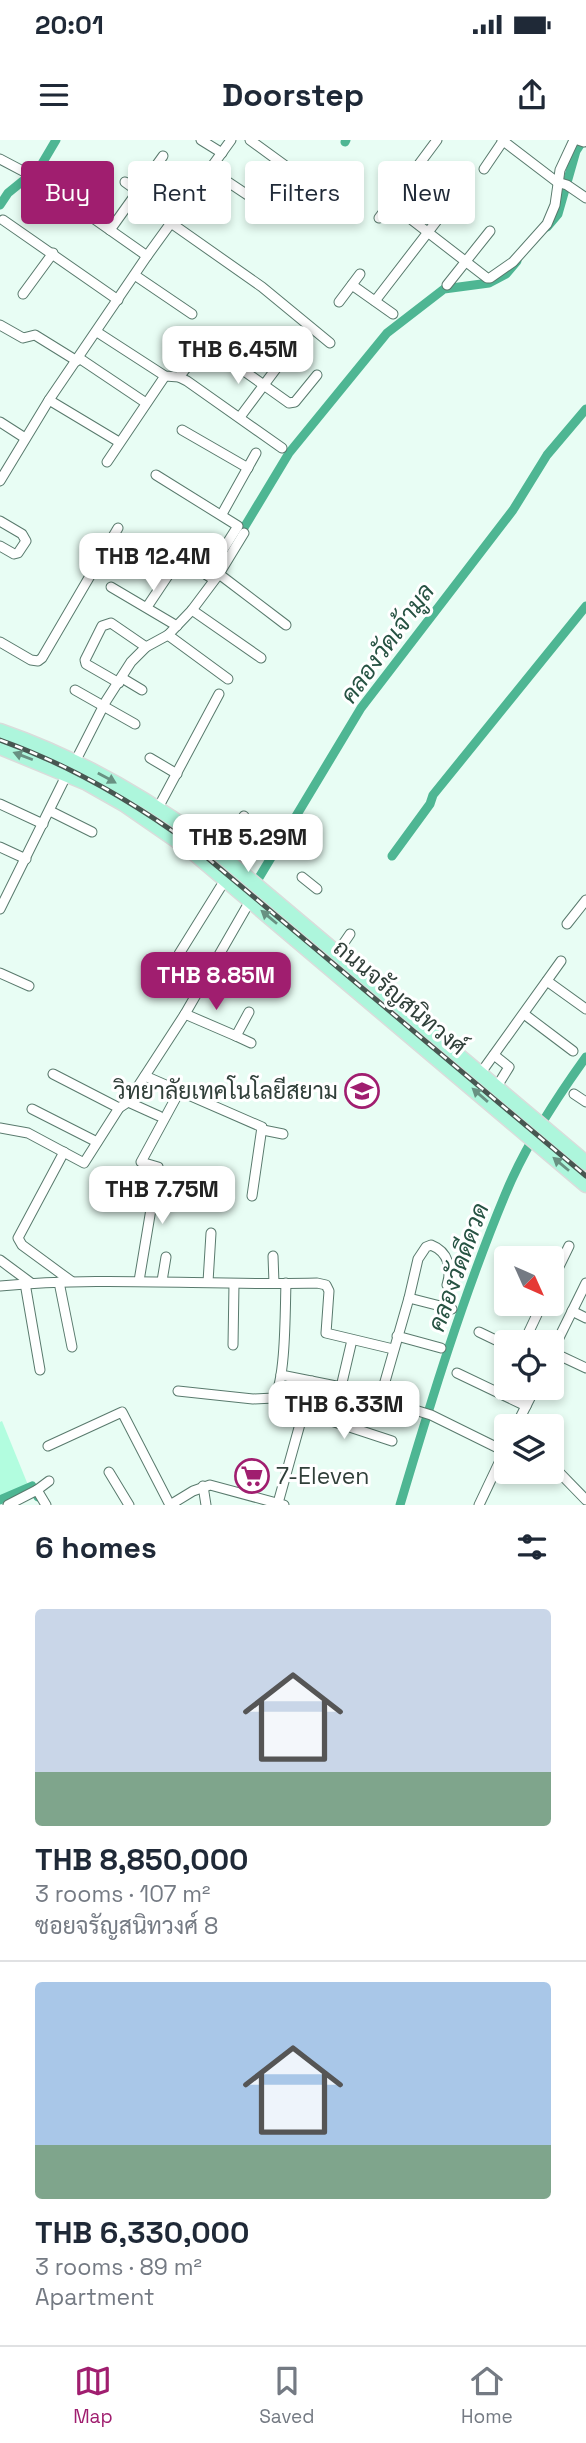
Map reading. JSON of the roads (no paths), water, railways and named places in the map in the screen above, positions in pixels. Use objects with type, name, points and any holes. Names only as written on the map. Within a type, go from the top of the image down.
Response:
[{"type":"main road","name":"ถนนจรัญสนิทวงศ์","points":[[0,731],[71,768],[87,783],[189,849],[586,1185]]},
{"type":"main road","name":"ถนนจรัญสนิทวงศ์","points":[[0,747],[71,768],[133,792],[224,849],[256,885],[586,1163]]},
{"type":"main road","points":[[149,821],[158,808]]},
{"type":"main road","points":[[338,975],[342,958]]},
{"type":"street","points":[[201,140],[222,153]]},
{"type":"street","points":[[216,161],[231,140]]},
{"type":"street","points":[[250,140],[279,161]]},
{"type":"street","points":[[421,161],[437,140]]},
{"type":"street","points":[[418,224],[487,278],[496,274],[513,262],[547,224],[580,140]]},
{"type":"street","points":[[484,169],[503,141],[586,198]]},
{"type":"street","points":[[160,161],[163,156]]},
{"type":"street","points":[[0,159],[36,178],[148,256]]},
{"type":"street","points":[[110,230],[128,206]]},
{"type":"street","points":[[3,220],[118,300]]},
{"type":"street","points":[[0,481],[49,400],[170,224]]},
{"type":"street","points":[[178,224],[330,343]]},
{"type":"street","points":[[375,301],[434,224]]},
{"type":"street","points":[[447,285],[491,231]]},
{"type":"street","points":[[23,294],[53,253]]},
{"type":"street","points":[[339,302],[360,274]]},
{"type":"street","points":[[136,276],[192,314]]},
{"type":"street","points":[[352,285],[393,314]]},
{"type":"street","points":[[0,325],[23,338],[35,335],[146,403]]},
{"type":"street","points":[[97,331],[165,376],[179,377],[282,448]]},
{"type":"street","points":[[179,377],[217,333],[236,344]]},
{"type":"street","points":[[205,344],[293,404],[317,375]]},
{"type":"street","points":[[240,417],[284,359]]},
{"type":"street","points":[[107,462],[165,376]]},
{"type":"street","points":[[49,400],[120,442]]},
{"type":"street","points":[[0,422],[24,438]]},
{"type":"street","points":[[182,430],[248,468]]},
{"type":"street","points":[[222,514],[256,453]]},
{"type":"street","points":[[156,475],[222,514],[237,526],[213,576]]},
{"type":"street","points":[[0,521],[22,534],[26,541],[18,553],[14,554],[0,546]]},
{"type":"street","points":[[0,642],[31,660],[38,661],[42,658],[118,528]]},
{"type":"street","points":[[0,909],[71,768],[131,662],[146,647],[168,635],[192,610],[244,533]]},
{"type":"street","points":[[158,544],[213,576],[286,625]]},
{"type":"street","points":[[147,607],[171,571],[170,565],[163,561]]},
{"type":"street","points":[[111,587],[177,626]]},
{"type":"street","points":[[192,610],[261,659]]},
{"type":"street","points":[[142,690],[86,664],[85,660],[102,626],[111,623],[146,647]]},
{"type":"street","points":[[168,635],[228,680]]},
{"type":"street","points":[[75,690],[135,724]]},
{"type":"street","points":[[158,808],[219,694]]},
{"type":"street","points":[[150,758],[177,774]]},
{"type":"street","points":[[0,804],[43,824]]},
{"type":"street","points":[[50,811],[92,832]]},
{"type":"street","points":[[244,816],[224,849],[248,859],[259,847],[259,837],[271,834]]},
{"type":"street","points":[[0,847],[26,859]]},
{"type":"street","points":[[302,877],[317,889]]},
{"type":"street","points":[[178,954],[225,880]]},
{"type":"street","points":[[0,1128],[28,1133],[84,1163],[119,1108],[128,1102],[185,1014],[248,899]]},
{"type":"street","points":[[567,924],[586,900]]},
{"type":"street","points":[[342,958],[350,934]]},
{"type":"street","points":[[480,1074],[561,961]]},
{"type":"street","points":[[0,973],[29,986]]},
{"type":"street","points":[[547,981],[586,1009]]},
{"type":"street","points":[[236,1036],[249,1012]]},
{"type":"street","points":[[185,1014],[251,1043]]},
{"type":"street","points":[[524,1014],[573,1051]]},
{"type":"street","points":[[494,1055],[509,1067],[496,1088]]},
{"type":"street","points":[[53,1074],[119,1108]]},
{"type":"street","points":[[145,1076],[255,1124],[263,1130],[283,1134]]},
{"type":"street","points":[[139,1281],[158,1167],[141,1162],[179,1092]]},
{"type":"street","points":[[574,1094],[586,1102]]},
{"type":"street","points":[[128,1102],[159,1116]]},
{"type":"street","points":[[32,1109],[97,1142]]},
{"type":"street","points":[[252,1196],[263,1130]]},
{"type":"street","points":[[64,1152],[18,1237],[22,1245],[71,1280]]},
{"type":"street","points":[[208,1282],[211,1233]]},
{"type":"street","points":[[380,1398],[418,1259],[421,1252],[431,1245],[440,1250],[449,1262],[447,1285]]},
{"type":"street","points":[[564,1256],[569,1246]]},
{"type":"street","points":[[273,1255],[274,1283]]},
{"type":"street","points":[[163,1281],[166,1257]]},
{"type":"street","points":[[0,1260],[28,1283],[40,1370]]},
{"type":"street","points":[[0,1286],[71,1280],[317,1283],[326,1285],[329,1291],[327,1333],[393,1349]]},
{"type":"street","points":[[59,1282],[72,1347]]},
{"type":"street","points":[[178,1391],[267,1400],[274,1398],[281,1375],[286,1283]]},
{"type":"street","points":[[563,1330],[586,1283]]},
{"type":"street","points":[[233,1345],[234,1284]]},
{"type":"street","points":[[409,1298],[452,1309]]},
{"type":"street","points":[[572,1311],[586,1318]]},
{"type":"street","points":[[479,1332],[494,1339]]},
{"type":"street","points":[[397,1336],[441,1348]]},
{"type":"street","points":[[341,1387],[352,1340]]},
{"type":"street","points":[[564,1358],[586,1368]]},
{"type":"street","points":[[457,1373],[526,1406]]},
{"type":"street","points":[[281,1375],[380,1398],[429,1414],[494,1444]]},
{"type":"street","points":[[48,1446],[120,1411],[170,1505],[203,1486],[216,1486],[281,1504],[312,1381]]},
{"type":"street","points":[[522,1414],[529,1400]]},
{"type":"street","points":[[304,1412],[393,1441]]},
{"type":"street","points":[[109,1472],[128,1505]]},
{"type":"street","points":[[479,1505],[494,1473]]},
{"type":"street","points":[[564,1477],[586,1500]]},
{"type":"street","points":[[8,1505],[35,1491],[49,1480]]},
{"type":"street","points":[[203,1486],[206,1505]]},
{"type":"street","points":[[35,1491],[46,1505]]},
{"type":"waterway","points":[[0,205],[8,193],[40,167],[56,140]]},
{"type":"waterway","points":[[547,227],[558,214],[576,151],[583,140]]},
{"type":"waterway","points":[[239,536],[289,453],[387,333],[444,289],[489,283],[506,274],[517,261]]},
{"type":"waterway","name":"คลองวัดเจ้ามูล","points":[[245,901],[361,708],[513,510],[547,455],[586,409]]},
{"type":"waterway","points":[[392,856],[430,804],[433,795],[586,606]]},
{"type":"waterway","name":"คลองวัดดีดวด","points":[[400,1505],[461,1310],[505,1195],[541,1124],[586,1057]]},
{"type":"waterway","points":[[0,1500],[32,1486],[38,1497]]},
{"type":"railway","points":[[0,740],[100,785],[192,845],[586,1176]]},
{"type":"place","name":"วิทยาลัยเทคโนโลยีสยาม","points":[[362,1091]]},
{"type":"place","name":"7-Eleven","points":[[252,1476]]}]
